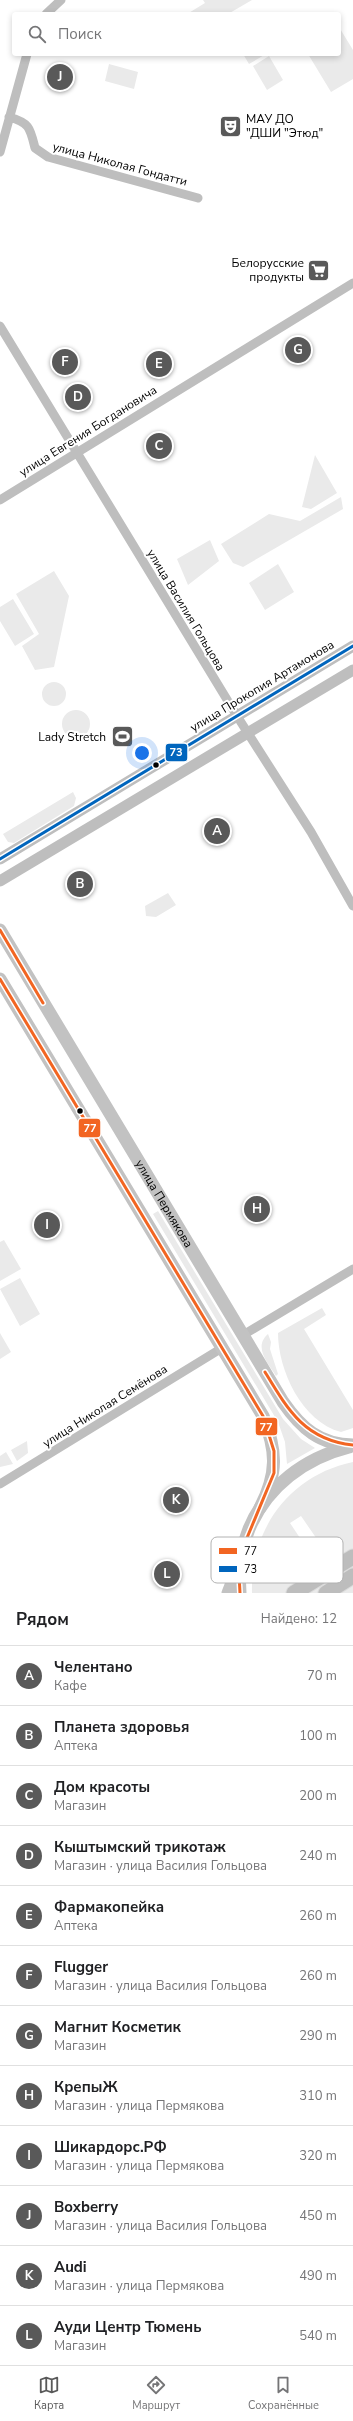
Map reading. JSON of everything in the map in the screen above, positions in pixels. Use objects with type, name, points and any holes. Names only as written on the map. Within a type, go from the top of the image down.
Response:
[{"type":"highway","points":[[343,1563],[353,1557]]},
{"type":"highway","points":[[343,1582],[353,1576]]},
{"type":"highway","points":[[294,1593],[310,1583]]},
{"type":"highway","points":[[326,1593],[342,1583]]},
{"type":"main road","name":"улица Пермякова","points":[[0,930],[283,1402],[299,1424],[317,1437],[338,1444],[353,1446]]},
{"type":"main road","name":"улица Пермякова","points":[[0,979],[263,1416],[272,1440],[274,1473],[260,1508]]},
{"type":"main road","points":[[246,1537],[260,1508],[275,1488],[304,1465],[327,1454],[353,1446]]},
{"type":"main road","points":[[228,1593],[231,1583]]},
{"type":"main road","points":[[239,1583],[240,1593]]},
{"type":"street","points":[[48,12],[61,0]]},
{"type":"street","points":[[0,152],[3,128],[9,117],[26,56]]},
{"type":"street","name":"улица Николая Гондатти","points":[[9,117],[24,121],[30,130],[35,148],[48,157],[198,198]]},
{"type":"street","name":"улица Евгения Богдановича","points":[[0,500],[353,283]]},
{"type":"street","name":"улица Василия Гольцова","points":[[0,326],[248,734],[311,832],[353,906]]},
{"type":"street","name":"улица Прокопия Артамонова","points":[[0,859],[353,646]]},
{"type":"street","points":[[0,881],[353,670]]},
{"type":"street","points":[[243,1335],[353,1269]]},
{"type":"street","name":"улица Николая Семёнова","points":[[0,1484],[222,1348]]},
{"type":"shaded area","points":[[203,0],[252,0],[231,12],[190,12],[205,3]]},
{"type":"shaded area","points":[[341,30],[353,50],[353,79],[331,92],[309,56],[341,56]]},
{"type":"shaded area","points":[[244,56],[263,56],[249,64]]},
{"type":"shaded area","points":[[269,56],[283,80],[267,90],[253,66]]},
{"type":"shaded area","points":[[109,64],[138,72],[134,89],[105,81]]},
{"type":"shaded area","points":[[315,455],[337,493],[311,509],[302,507]]},
{"type":"shaded area","points":[[341,497],[343,509],[243,567],[233,563],[221,544],[269,514],[300,521]]},
{"type":"shaded area","points":[[210,540],[219,561],[188,585],[177,559]]},
{"type":"shaded area","points":[[278,564],[294,592],[265,610],[249,583]]},
{"type":"shaded area","points":[[54,571],[69,596],[54,667],[35,670],[22,646],[39,634],[16,594]]},
{"type":"shaded area","points":[[13,599],[34,634],[15,646],[0,621],[0,607]]},
{"type":"shaded area","points":[[54,682],[62,686],[66,694],[62,702],[54,706],[46,702],[42,694],[46,686]]},
{"type":"shaded area","points":[[76,710],[86,714],[90,724],[86,734],[76,738],[66,734],[62,724],[66,714]]},
{"type":"shaded area","points":[[73,792],[76,798],[74,806],[14,843],[8,842],[3,834]]},
{"type":"shaded area","points":[[168,893],[176,905],[156,917],[146,916],[145,906]]},
{"type":"shaded area","points":[[158,1211],[283,1419],[301,1439],[315,1448],[287,1464],[285,1442],[278,1422],[153,1214]]},
{"type":"shaded area","points":[[4,1240],[21,1269],[0,1281],[0,1242]]},
{"type":"shaded area","points":[[20,1278],[40,1314],[20,1326],[0,1289]]},
{"type":"shaded area","points":[[322,1308],[326,1315],[304,1329],[353,1410],[353,1428],[341,1432],[327,1426],[315,1418],[304,1406],[295,1393],[288,1378],[282,1363],[279,1347],[278,1333]]},
{"type":"shaded area","points":[[0,1333],[11,1352],[0,1359]]},
{"type":"shaded area","points":[[268,1334],[271,1342],[270,1349],[278,1374],[276,1376],[263,1355],[262,1350],[262,1344]]},
{"type":"shaded area","points":[[27,1441],[28,1453],[17,1461],[11,1450]]},
{"type":"shaded area","points":[[6,1452],[13,1464],[0,1467],[0,1456]]},
{"type":"shaded area","points":[[353,1462],[353,1593],[252,1593],[252,1583],[343,1583],[343,1537],[315,1537],[301,1516],[290,1523],[299,1537],[262,1537],[266,1527],[278,1508],[293,1492],[310,1479],[330,1469]]},
{"type":"transit line","name":"73","points":[[0,859],[353,646]]},
{"type":"transit line","name":"77","points":[[0,930],[43,1003]]},
{"type":"transit line","name":"77","points":[[0,979],[263,1416],[274,1451],[274,1473],[247,1537]]},
{"type":"transit line","name":"77","points":[[265,1372],[290,1410],[310,1430],[322,1437],[336,1442],[353,1445]]},
{"type":"transit line","name":"77","points":[[239,1583],[240,1593]]},
{"type":"place","name":"Boxberry","points":[[60,77]]},
{"type":"place","name":"МАУ ДО \"ДШИ \"Этюд\"","points":[[230,126]]},
{"type":"place","name":"Белорусские продукты","points":[[319,270]]},
{"type":"place","name":"Магнит Косметик","points":[[298,350]]},
{"type":"place","name":"Flugger","points":[[65,362]]},
{"type":"place","name":"Фармакопейка","points":[[159,364]]},
{"type":"place","name":"Кыштымский трикотаж","points":[[78,397]]},
{"type":"place","name":"Дом красоты","points":[[159,446]]},
{"type":"place","name":"Lady Stretch","points":[[122,737]]},
{"type":"place","name":"Челентано","points":[[217,831]]},
{"type":"place","name":"Планета здоровья","points":[[80,884]]},
{"type":"place","name":"КрепыЖ","points":[[257,1209]]},
{"type":"place","name":"Шикардорс.РФ","points":[[47,1225]]},
{"type":"place","name":"Audi","points":[[176,1500]]},
{"type":"place","name":"Ауди Центр Тюмень","points":[[167,1574]]}]
